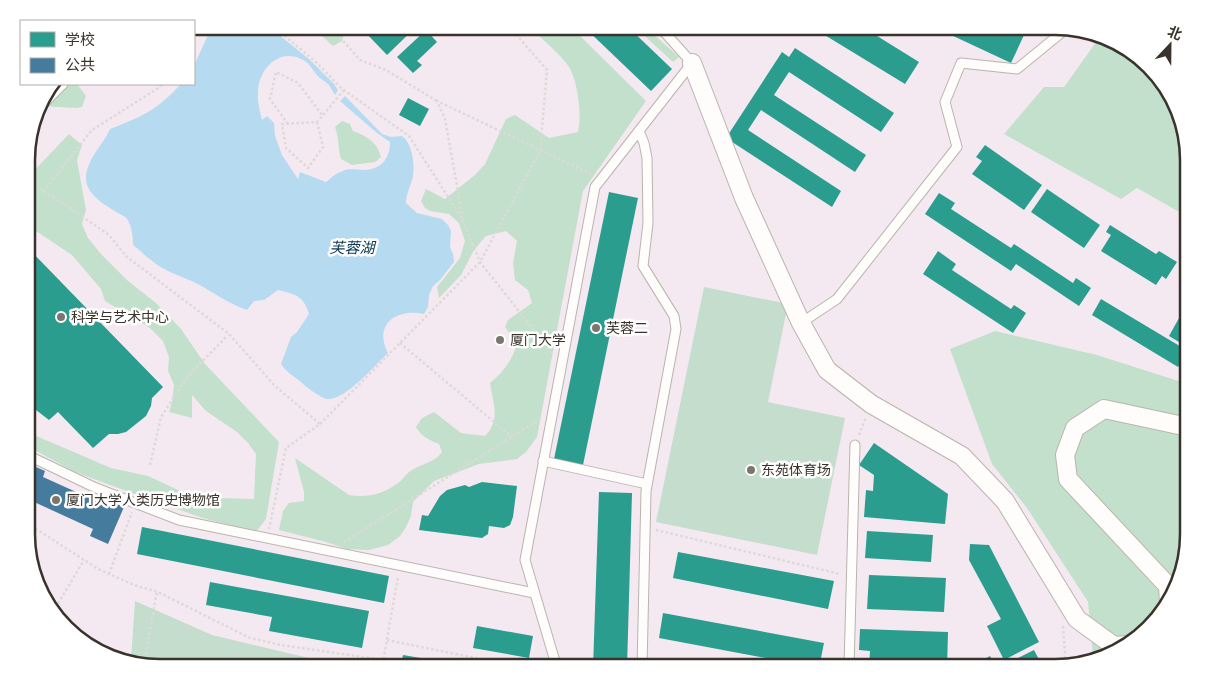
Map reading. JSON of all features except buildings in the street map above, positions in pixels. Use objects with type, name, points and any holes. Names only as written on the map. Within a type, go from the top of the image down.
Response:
[{"type":"street","points":[[692,63],[744,198],[801,323],[827,370],[871,404],[962,456],[1005,501],[1077,619],[1112,645]]},
{"type":"street","points":[[1168,587],[1068,479],[1065,454],[1075,428],[1104,409],[1180,425]]},
{"type":"lane","points":[[554,659],[525,560],[595,188],[692,63],[667,35]]},
{"type":"lane","points":[[801,323],[838,299],[958,147],[945,102],[961,63],[1017,69],[1058,35]]},
{"type":"lane","points":[[638,131],[644,143],[647,158],[648,222],[643,266],[674,316],[676,329],[647,484],[642,659]]},
{"type":"lane","points":[[849,659],[856,445]]},
{"type":"lane","points":[[35,459],[96,488],[179,520],[534,593]]},
{"type":"lane","points":[[543,461],[647,484]]},
{"type":"path","points":[[283,35],[344,90],[409,136],[461,217],[480,262],[553,354]]},
{"type":"path","points":[[338,35],[360,60],[386,70],[437,101],[540,152],[601,179]]},
{"type":"path","points":[[267,538],[286,448],[320,424],[480,262],[540,152],[547,70],[516,35]]},
{"type":"path","points":[[288,124],[270,99],[276,72],[298,83],[322,115]]},
{"type":"path","points":[[43,192],[92,130],[161,85]]},
{"type":"path","points":[[317,122],[282,124],[286,148],[308,168],[323,147],[317,122],[344,90]]},
{"type":"path","points":[[437,101],[445,119],[464,224]]},
{"type":"path","points":[[35,186],[109,235],[127,257],[229,334],[275,386],[320,424]]},
{"type":"path","points":[[150,465],[162,417],[187,377],[229,334]]},
{"type":"path","points":[[400,343],[512,437]]},
{"type":"path","points":[[856,445],[871,404]]},
{"type":"path","points":[[330,551],[552,412]]},
{"type":"path","points":[[109,574],[135,503]]},
{"type":"path","points":[[645,527],[844,575]]},
{"type":"path","points":[[35,533],[37,530],[109,574],[134,585],[157,591],[250,638],[281,645],[373,659]]},
{"type":"path","points":[[57,605],[84,560]]},
{"type":"path","points":[[384,659],[400,566]]},
{"type":"path","points":[[145,658],[157,591]]},
{"type":"path","points":[[1063,626],[1065,659]]},
{"type":"path","points":[[387,640],[480,659]]},
{"type":"shaded area","name":"厦门大学","points":[[195,35],[1055,35],[1071,36],[1096,42],[1064,87],[1044,87],[1004,134],[1137,188],[1180,212],[1180,381],[1097,355],[992,464],[1027,508],[1088,603],[1093,653],[1080,657],[1063,659],[160,659],[127,655],[112,650],[84,633],[56,604],[48,589],[37,559],[35,534],[35,160],[37,135],[44,112],[60,85],[195,85]]},
{"type":"green space","points":[[321,35],[344,35],[342,41],[333,46]]},
{"type":"green space","points":[[538,35],[579,35],[646,101],[583,191],[537,437],[526,452],[517,459],[479,464],[434,481],[413,502],[411,516],[406,527],[400,536],[388,545],[369,550],[347,549],[279,530],[283,511],[289,503],[304,501],[304,492],[295,458],[349,495],[362,496],[381,492],[392,487],[400,482],[410,471],[439,456],[442,452],[439,444],[420,433],[416,427],[422,418],[434,412],[461,433],[485,436],[490,430],[495,411],[490,383],[507,365],[517,343],[505,327],[508,320],[532,303],[528,290],[515,280],[513,263],[517,241],[506,231],[486,236],[474,250],[461,275],[439,298],[437,287],[460,258],[465,241],[459,223],[449,214],[430,211],[425,208],[421,201],[426,189],[445,199],[475,175],[485,164],[506,119],[515,115],[549,138],[578,132],[580,117],[575,81],[569,67]]},
{"type":"green space","points":[[644,35],[654,35],[679,57],[673,62]]},
{"type":"green space","points":[[1096,42],[1118,52],[1137,66],[1159,90],[1167,105],[1178,135],[1180,152],[1180,212],[1137,188],[1121,199],[1004,134],[1044,87],[1064,87]]},
{"type":"green space","points":[[60,85],[78,85],[86,96],[82,107],[47,106]]},
{"type":"green space","points":[[342,121],[350,124],[353,131],[371,140],[377,147],[381,157],[375,162],[352,165],[341,159],[335,127]]},
{"type":"green space","points":[[69,134],[82,145],[77,160],[86,210],[82,224],[88,238],[128,281],[156,303],[181,329],[205,364],[279,442],[266,519],[256,532],[206,519],[148,499],[75,472],[35,450],[35,435],[111,468],[148,476],[178,490],[214,498],[254,499],[256,454],[248,443],[237,432],[206,411],[192,395],[192,418],[169,412],[174,385],[168,371],[169,357],[163,341],[150,328],[105,301],[101,289],[72,255],[35,230],[35,170]]},
{"type":"green space","name":"东苑体育场","points":[[704,287],[788,304],[768,402],[845,418],[817,555],[656,522]]},
{"type":"green space","points":[[995,331],[1097,355],[1180,381],[1180,542],[1178,559],[1171,582],[1159,604],[1125,638],[1093,653],[1088,602],[1027,508],[992,464],[950,349]]},
{"type":"green space","points":[[135,601],[212,635],[313,659],[160,659],[131,656]]},
{"type":"water","name":"芙蓉湖","points":[[208,35],[279,35],[310,60],[338,90],[335,95],[329,85],[304,60],[293,56],[277,59],[271,63],[261,76],[258,96],[262,120],[267,116],[274,123],[275,136],[282,155],[298,179],[300,172],[326,182],[345,170],[375,168],[386,158],[390,142],[340,101],[345,96],[382,134],[391,137],[402,136],[405,139],[412,154],[414,166],[406,203],[417,213],[442,219],[451,231],[450,247],[454,262],[433,286],[429,295],[428,307],[424,314],[404,314],[396,316],[390,321],[385,327],[383,334],[388,353],[351,388],[334,398],[327,399],[317,394],[288,372],[281,364],[291,337],[297,332],[309,314],[304,303],[298,297],[278,290],[264,300],[254,301],[247,310],[196,283],[172,273],[161,267],[133,245],[131,228],[126,218],[107,206],[92,194],[89,189],[86,177],[89,164],[110,129],[156,107],[180,85],[195,85],[195,64]]},
{"type":"place","name":"科学与艺术中心","points":[[61,317]]},
{"type":"place","name":"芙蓉二","points":[[596,328]]},
{"type":"place","name":"厦门大学","points":[[500,340]]},
{"type":"place","name":"东苑体育场","points":[[751,470]]},
{"type":"place","name":"厦门大学人类历史博物馆","points":[[56,500]]}]
